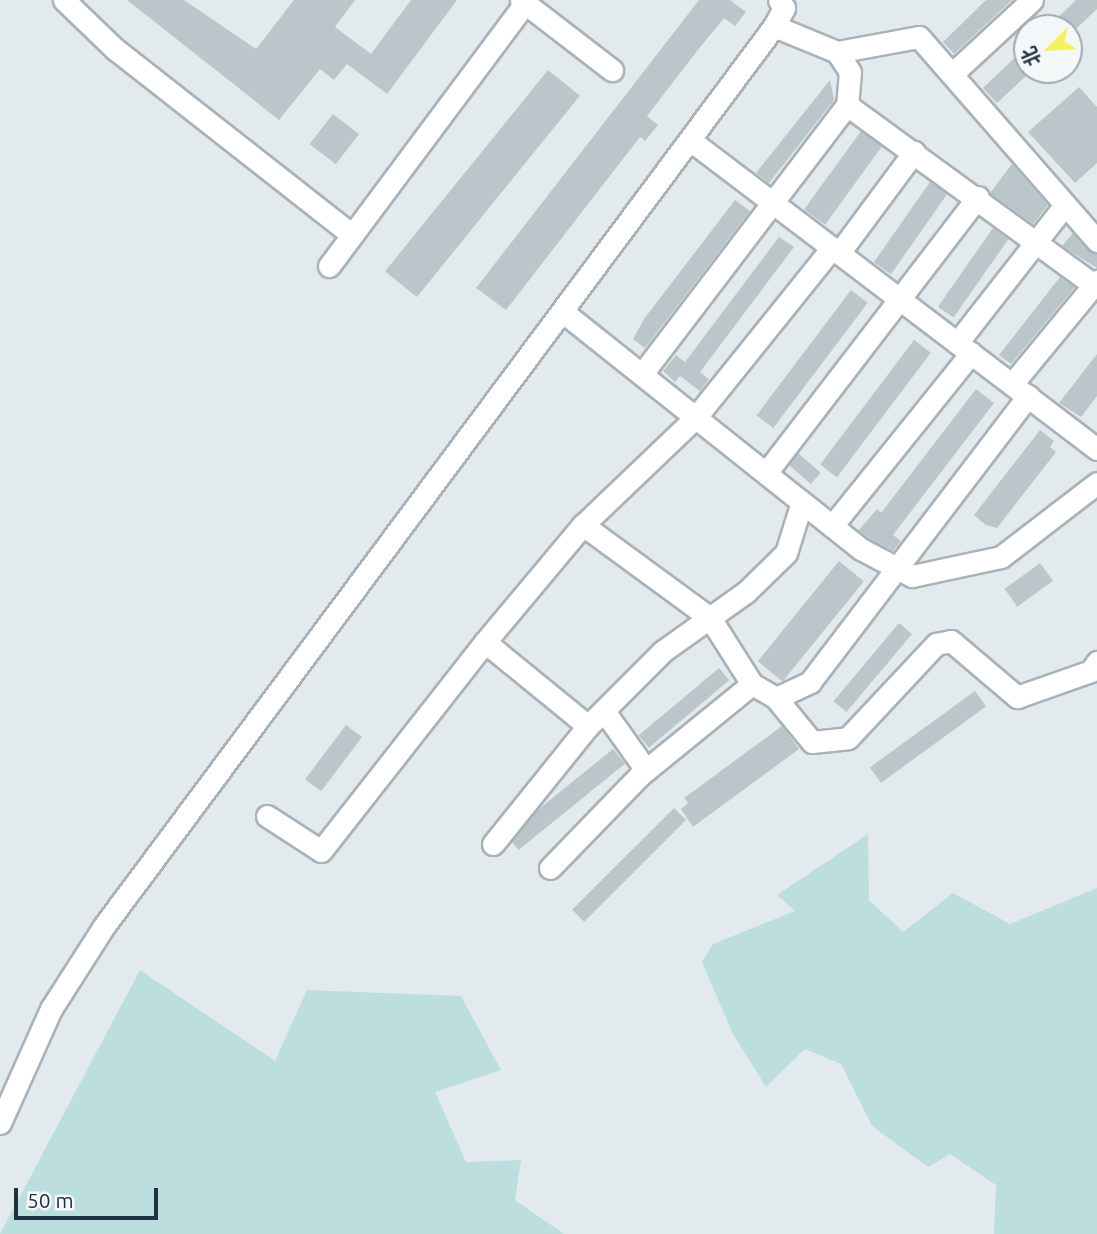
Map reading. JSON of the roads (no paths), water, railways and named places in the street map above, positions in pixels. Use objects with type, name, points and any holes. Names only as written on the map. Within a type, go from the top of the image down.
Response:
[{"type":"street","points":[[64,0],[115,49],[352,234]]},
{"type":"street","points":[[0,1123],[51,1009],[104,926],[564,312],[774,26],[784,8],[779,0]]},
{"type":"street","points":[[952,74],[1032,0]]},
{"type":"street","points":[[329,266],[524,1],[612,70]]},
{"type":"street","points":[[774,26],[837,52],[919,37],[1097,241]]},
{"type":"street","points":[[642,374],[847,105],[850,72],[837,52]]},
{"type":"street","points":[[776,698],[810,682],[895,567],[1095,283],[1039,239],[847,105]]},
{"type":"street","points":[[690,140],[1097,449]]},
{"type":"street","points":[[267,816],[321,851],[485,642],[583,525],[696,417],[836,251],[914,152]]},
{"type":"street","points":[[766,474],[902,301],[978,197]]},
{"type":"street","points":[[832,526],[964,348],[1065,205]]},
{"type":"street","points":[[564,312],[832,526],[912,576],[1002,557],[1097,483]]},
{"type":"street","points":[[494,844],[588,726],[663,651],[710,618],[786,553],[802,502]]},
{"type":"street","points":[[583,525],[710,618],[752,684],[776,698],[811,742],[848,738],[936,645],[951,641],[1017,697],[1091,671],[1097,662]]},
{"type":"street","points":[[485,642],[588,726]]},
{"type":"street","points":[[550,868],[646,770],[752,684]]},
{"type":"street","points":[[604,711],[646,770]]}]
